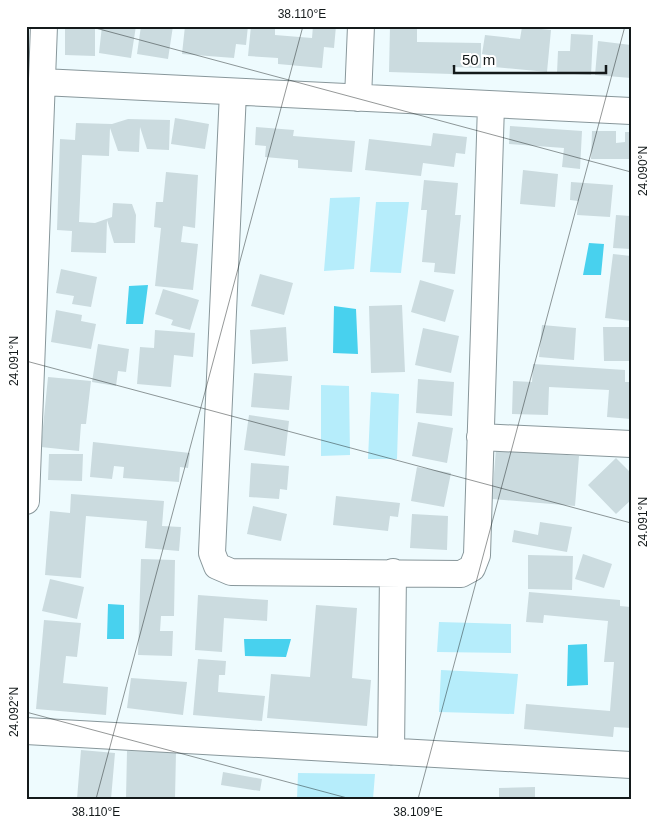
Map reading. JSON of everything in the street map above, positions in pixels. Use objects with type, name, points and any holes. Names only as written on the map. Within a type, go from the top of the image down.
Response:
[{"type":"lane","points":[[26,500],[44,26]]},
{"type":"lane","points":[[358,98],[361,26]]},
{"type":"lane","points":[[42,82],[631,112]]},
{"type":"lane","points":[[233,92],[212,553],[217,566],[231,572],[461,574],[472,568],[477,555],[491,104]]},
{"type":"lane","points":[[480,437],[631,444]]},
{"type":"lane","points":[[392,752],[393,572]]},
{"type":"lane","points":[[26,732],[631,765]]},
{"type":"shaded area","points":[[360,197],[354,269],[324,271],[330,198]]},
{"type":"shaded area","points":[[376,202],[409,202],[401,273],[370,272]]},
{"type":"shaded area","points":[[321,385],[349,386],[350,455],[321,456]]},
{"type":"shaded area","points":[[371,392],[399,394],[397,459],[368,459]]},
{"type":"shaded area","points":[[439,622],[511,624],[511,653],[437,652]]},
{"type":"shaded area","points":[[441,670],[518,674],[514,714],[439,712]]},
{"type":"shaded area","points":[[298,773],[375,774],[373,799],[297,799]]},
{"type":"water","points":[[589,243],[604,244],[601,275],[583,275]]},
{"type":"water","points":[[148,285],[143,324],[126,324],[129,286]]},
{"type":"water","points":[[334,306],[356,309],[358,354],[333,353]]},
{"type":"water","points":[[108,604],[124,605],[124,639],[107,639]]},
{"type":"water","points":[[244,639],[291,639],[286,657],[245,656]]},
{"type":"water","points":[[587,644],[588,685],[567,686],[568,645]]},
{"type":"building","points":[[65,26],[95,26],[95,56],[65,55]]},
{"type":"building","points":[[102,26],[136,26],[131,58],[99,53]]},
{"type":"building","points":[[141,26],[173,26],[168,59],[137,54]]},
{"type":"building","points":[[185,26],[248,26],[246,45],[236,44],[234,58],[182,54]]},
{"type":"building","points":[[251,26],[275,28],[275,35],[312,38],[313,26],[336,26],[334,48],[324,47],[322,68],[278,64],[278,58],[248,56]]},
{"type":"building","points":[[390,26],[417,26],[417,42],[481,43],[481,68],[452,67],[452,74],[389,72]]},
{"type":"building","points":[[522,27],[551,30],[547,72],[494,67],[495,56],[482,54],[485,35],[520,39]]},
{"type":"building","points":[[571,34],[593,35],[591,75],[557,73],[558,51],[570,51]]},
{"type":"building","points":[[598,41],[631,45],[631,78],[595,75]]},
{"type":"building","points":[[175,118],[209,124],[205,149],[171,144]]},
{"type":"building","points":[[128,119],[170,120],[169,150],[147,149],[140,127],[139,152],[118,151],[110,128],[109,156],[82,155],[79,222],[95,223],[112,217],[113,203],[132,204],[136,215],[135,243],[114,243],[107,220],[106,253],[71,252],[72,231],[57,230],[60,139],[75,140],[76,123],[112,124]]},
{"type":"building","points":[[510,126],[582,131],[580,169],[562,167],[564,148],[509,144]]},
{"type":"building","points":[[256,127],[294,130],[293,136],[355,141],[352,172],[298,168],[298,160],[265,157],[266,146],[255,145]]},
{"type":"building","points":[[592,131],[616,131],[616,143],[625,142],[625,132],[631,132],[631,159],[591,159]]},
{"type":"building","points":[[433,133],[467,137],[465,154],[456,153],[454,167],[423,163],[421,176],[365,170],[369,139],[431,146]]},
{"type":"building","points":[[523,170],[558,174],[555,207],[520,204]]},
{"type":"building","points":[[166,172],[198,175],[195,228],[183,226],[181,242],[198,244],[193,290],[155,286],[161,228],[154,227],[156,202],[163,202]]},
{"type":"building","points":[[424,180],[458,183],[455,215],[461,215],[455,274],[434,272],[435,263],[422,262],[427,210],[421,210]]},
{"type":"building","points":[[571,182],[613,185],[610,217],[577,215],[578,201],[570,200]]},
{"type":"building","points":[[616,215],[631,216],[631,249],[613,248]]},
{"type":"building","points":[[613,254],[631,256],[631,321],[605,318]]},
{"type":"building","points":[[61,269],[97,277],[91,307],[72,304],[74,296],[56,293]]},
{"type":"building","points":[[260,274],[293,283],[284,315],[251,306]]},
{"type":"building","points":[[420,280],[454,290],[445,322],[411,312]]},
{"type":"building","points":[[163,289],[199,300],[190,330],[171,325],[173,320],[155,314]]},
{"type":"building","points":[[402,305],[405,372],[371,373],[369,306]]},
{"type":"building","points":[[56,310],[82,315],[81,321],[96,324],[91,349],[51,342]]},
{"type":"building","points":[[542,325],[576,328],[574,360],[539,357]]},
{"type":"building","points":[[286,327],[288,361],[252,364],[250,330]]},
{"type":"building","points":[[603,327],[631,327],[631,361],[604,361]]},
{"type":"building","points":[[423,328],[459,336],[451,373],[415,365]]},
{"type":"building","points":[[155,330],[195,333],[193,357],[174,355],[171,387],[137,384],[140,347],[154,348]]},
{"type":"building","points":[[98,344],[129,349],[126,372],[118,371],[116,386],[92,382]]},
{"type":"building","points":[[533,364],[625,370],[625,382],[631,382],[631,419],[607,417],[609,390],[549,387],[548,415],[512,414],[513,381],[532,382]]},
{"type":"building","points":[[254,373],[292,376],[289,410],[251,407]]},
{"type":"building","points":[[48,377],[91,381],[86,424],[81,424],[79,451],[41,447]]},
{"type":"building","points":[[418,379],[454,382],[452,416],[416,413]]},
{"type":"building","points":[[249,415],[289,421],[285,456],[244,450]]},
{"type":"building","points":[[418,422],[453,428],[447,463],[412,456]]},
{"type":"building","points":[[93,442],[190,453],[188,468],[180,467],[179,482],[123,478],[124,467],[114,466],[112,479],[90,477]]},
{"type":"building","points":[[496,449],[579,456],[575,506],[492,499]]},
{"type":"building","points":[[49,454],[83,454],[82,481],[48,480]]},
{"type":"building","points":[[616,458],[631,473],[631,500],[616,514],[588,485]]},
{"type":"building","points":[[251,463],[289,466],[287,490],[280,489],[279,499],[249,497]]},
{"type":"building","points":[[417,467],[451,473],[444,507],[411,501]]},
{"type":"building","points":[[71,494],[164,501],[162,526],[181,527],[179,551],[145,548],[147,521],[86,516],[81,578],[45,575],[50,511],[70,513]]},
{"type":"building","points":[[336,496],[400,503],[398,517],[390,516],[388,531],[333,525]]},
{"type":"building","points":[[253,506],[287,514],[281,541],[247,534]]},
{"type":"building","points":[[412,514],[448,516],[447,550],[410,548]]},
{"type":"building","points":[[540,522],[572,527],[567,552],[512,542],[514,530],[538,535]]},
{"type":"building","points":[[583,554],[612,564],[604,588],[575,579]]},
{"type":"building","points":[[528,555],[573,556],[572,590],[528,589]]},
{"type":"building","points":[[141,559],[175,560],[174,616],[161,616],[160,631],[173,631],[172,656],[138,655]]},
{"type":"building","points":[[50,579],[84,587],[77,619],[42,611]]},
{"type":"building","points":[[529,592],[620,600],[620,606],[631,607],[631,728],[614,727],[613,737],[524,729],[526,704],[610,711],[614,662],[604,662],[608,621],[544,615],[543,623],[526,622]]},
{"type":"building","points":[[198,595],[268,600],[267,621],[224,618],[222,652],[195,650]]},
{"type":"building","points":[[316,605],[357,608],[352,678],[371,680],[367,726],[267,718],[271,674],[310,677]]},
{"type":"building","points":[[44,620],[81,623],[77,657],[66,656],[63,683],[108,687],[106,715],[36,709]]},
{"type":"building","points":[[198,659],[226,661],[225,675],[219,675],[218,692],[265,696],[262,721],[193,715]]},
{"type":"building","points":[[131,678],[187,682],[183,715],[127,708]]},
{"type":"building","points":[[81,750],[115,753],[111,799],[77,799]]},
{"type":"building","points":[[127,751],[176,752],[175,799],[126,799]]},
{"type":"building","points":[[223,772],[262,779],[260,791],[221,785]]},
{"type":"building","points":[[535,787],[535,799],[499,799],[499,788]]}]
